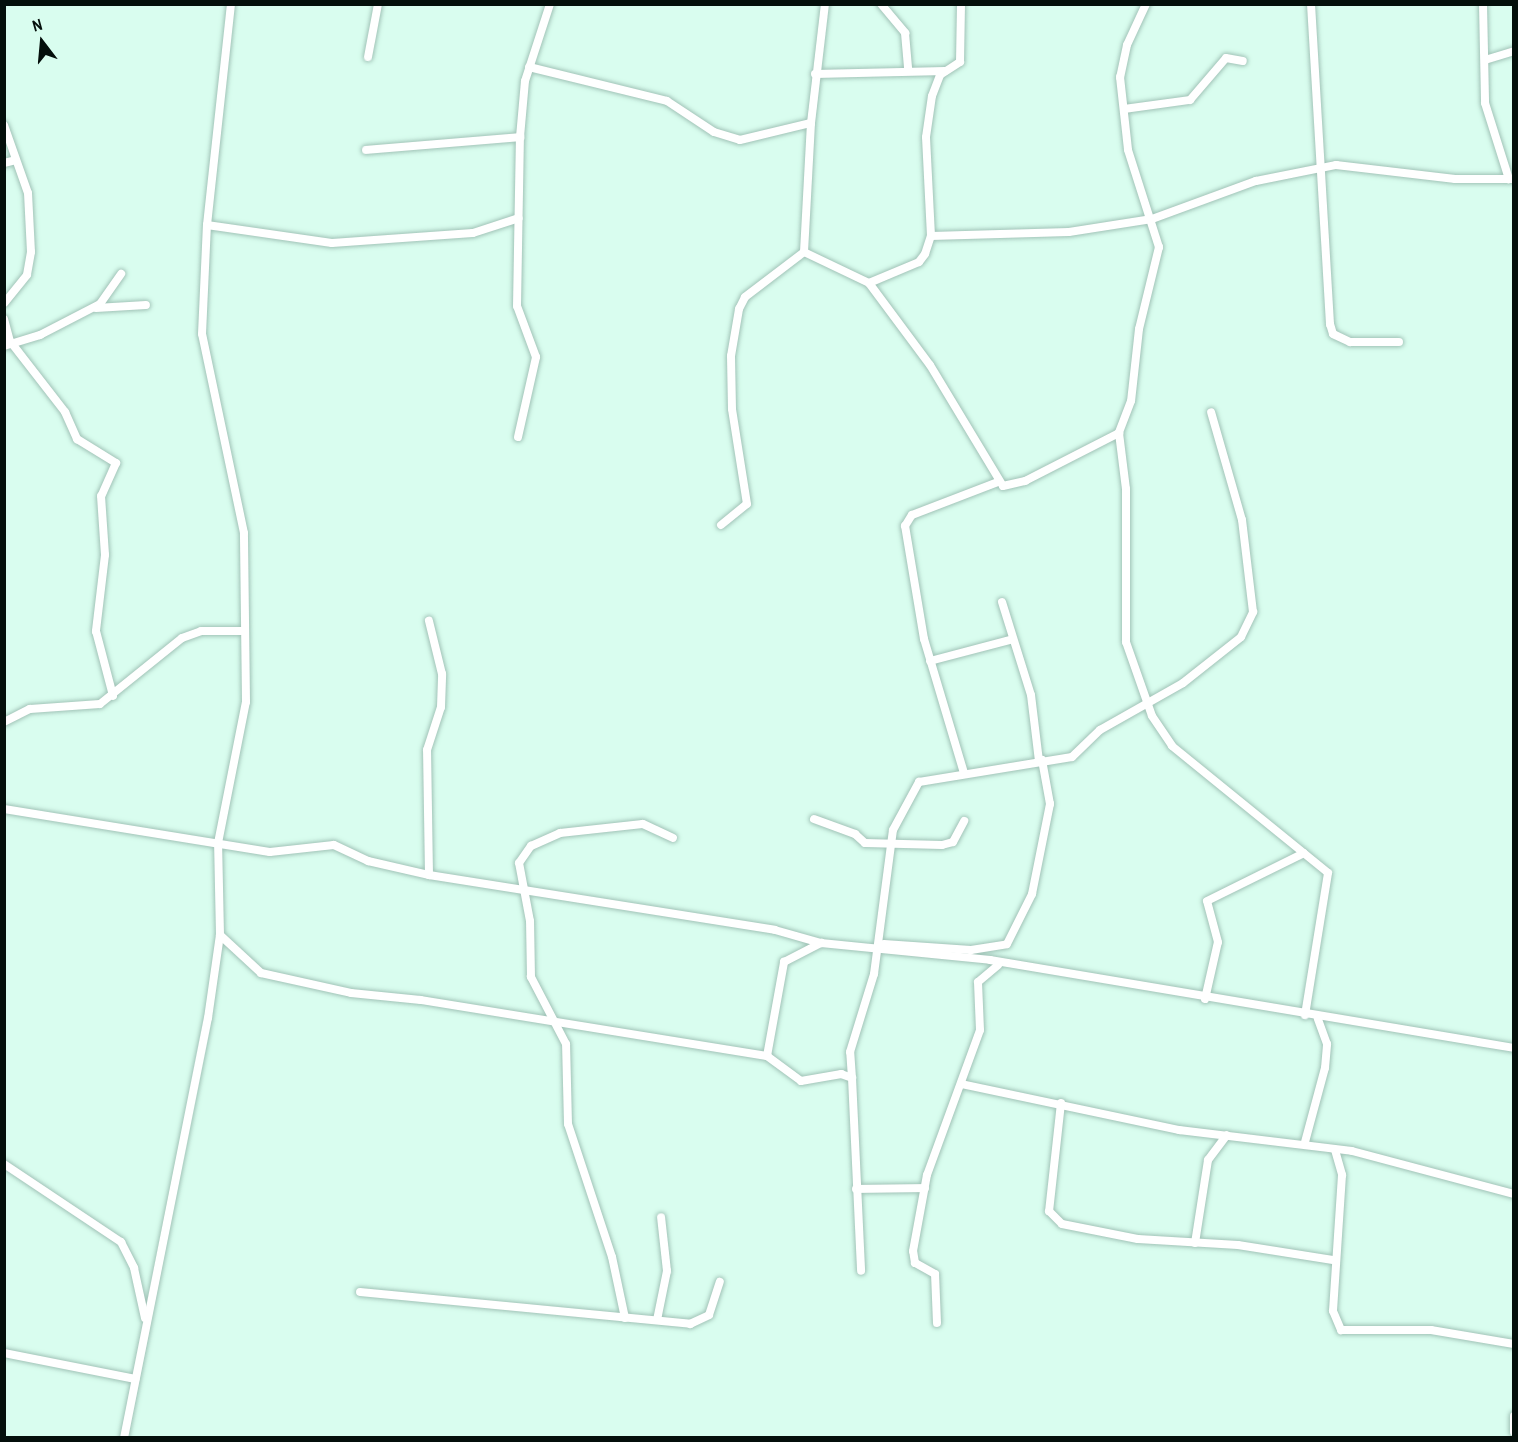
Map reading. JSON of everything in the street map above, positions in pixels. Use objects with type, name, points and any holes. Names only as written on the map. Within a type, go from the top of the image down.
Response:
[{"type":"street","points":[[124,1437],[146,1323],[186,1144],[220,935],[218,843],[246,702],[244,631],[246,555],[238,486],[202,334],[207,225],[231,4]]},
{"type":"street","points":[[368,57],[378,4]]},
{"type":"street","points":[[518,437],[536,357],[517,306],[520,137],[529,67],[550,4]]},
{"type":"street","points":[[721,525],[747,504],[732,409],[731,356],[739,309],[746,297],[804,252],[815,74],[825,4]]},
{"type":"street","points":[[881,4],[905,33],[908,71]]},
{"type":"street","points":[[869,283],[919,262],[931,236],[926,137],[935,82],[960,62],[961,4]]},
{"type":"street","points":[[1146,4],[1123,58],[1124,109],[1128,150],[1152,219],[1159,247],[1139,330],[1131,401],[1119,433],[1126,489],[1124,623],[1147,702],[1172,746],[1328,873],[1305,1015]]},
{"type":"street","points":[[1311,4],[1319,158],[1317,169],[1333,334],[1350,342],[1399,342]]},
{"type":"street","points":[[1319,158],[1336,165],[1455,179],[1511,179],[1485,103],[1483,4]]},
{"type":"street","points":[[1485,60],[1514,51]]},
{"type":"street","points":[[1124,109],[1190,100],[1226,58],[1243,62]]},
{"type":"street","points":[[529,67],[667,101],[714,132],[740,140],[811,123]]},
{"type":"street","points":[[815,74],[948,70]]},
{"type":"street","points":[[4,125],[28,193],[31,252],[27,275],[4,303]]},
{"type":"street","points":[[366,150],[520,137]]},
{"type":"street","points":[[4,163],[16,160]]},
{"type":"street","points":[[931,236],[1069,232],[1152,219],[1256,181],[1336,165]]},
{"type":"street","points":[[207,225],[333,243],[473,233],[519,218]]},
{"type":"street","points":[[804,252],[869,283],[930,365],[998,482],[1008,488],[1119,433]]},
{"type":"street","points":[[9,345],[92,309],[108,298],[121,274]]},
{"type":"street","points":[[4,286],[16,287]]},
{"type":"street","points":[[92,309],[146,305]]},
{"type":"street","points":[[4,319],[9,345],[65,412],[77,439],[116,463],[101,496],[105,555],[96,631],[113,696]]},
{"type":"street","points":[[861,1271],[864,1228],[856,1190],[852,1045],[874,974],[876,945],[897,821],[919,783],[1083,751],[1100,730],[1183,682],[1241,637],[1253,612],[1242,520],[1211,412]]},
{"type":"street","points":[[964,773],[930,661],[905,526],[912,515],[998,482]]},
{"type":"street","points":[[4,809],[110,822],[270,852],[334,845],[368,861],[429,875],[775,930],[821,943],[971,950],[1007,944],[1032,894],[1050,804],[1031,695],[1010,640],[1002,602]]},
{"type":"street","points":[[429,621],[442,674],[441,707],[427,750],[429,875]]},
{"type":"street","points":[[4,722],[30,709],[87,709],[113,696],[182,638],[201,631],[244,631]]},
{"type":"street","points":[[930,661],[1010,640]]},
{"type":"street","points":[[814,819],[855,834],[861,842],[950,845],[964,821]]},
{"type":"street","points":[[625,1318],[612,1257],[568,1124],[568,1052],[531,977],[530,921],[522,891],[519,863],[524,852],[560,833],[644,824],[673,838]]},
{"type":"street","points":[[1205,999],[1218,942],[1207,901],[1304,853]]},
{"type":"street","points":[[220,935],[261,973],[351,993],[767,1056],[801,1081],[842,1074],[852,1078]]},
{"type":"street","points":[[767,1056],[784,962],[821,943]]},
{"type":"street","points":[[876,945],[990,960],[998,965],[1318,1019],[1514,1048]]},
{"type":"street","points":[[937,1323],[935,1274],[914,1257],[925,1188],[942,1125],[961,1084],[980,1030],[978,982],[998,965]]},
{"type":"street","points":[[1305,1143],[1325,1068],[1327,1044],[1318,1019]]},
{"type":"street","points":[[961,1084],[1227,1136],[1305,1143],[1514,1194]]},
{"type":"street","points":[[1060,1103],[1052,1218],[1138,1239],[1195,1243],[1333,1260]]},
{"type":"street","points":[[1195,1243],[1208,1160],[1227,1136]]},
{"type":"street","points":[[1335,1150],[1342,1175],[1333,1260],[1333,1311],[1341,1330],[1431,1330],[1514,1344]]},
{"type":"street","points":[[4,1164],[121,1242],[134,1268],[146,1323]]},
{"type":"street","points":[[856,1190],[925,1188]]},
{"type":"street","points":[[657,1320],[667,1271],[661,1217]]},
{"type":"street","points":[[360,1292],[625,1318],[701,1323],[710,1315],[720,1282]]},
{"type":"street","points":[[4,1353],[135,1379]]},
{"type":"street","points":[[1514,1416],[1514,1432]]}]
